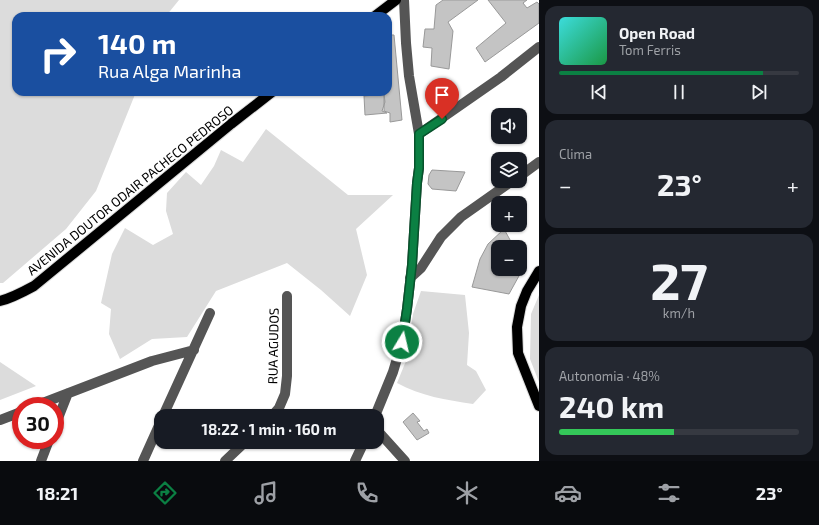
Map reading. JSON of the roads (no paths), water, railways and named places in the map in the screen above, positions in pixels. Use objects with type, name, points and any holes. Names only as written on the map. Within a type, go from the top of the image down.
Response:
[{"type":"main road","points":[[380,12],[396,0]]},
{"type":"main road","name":"AVENIDA DOUTOR ODAIR PACHECO PEDROSO","points":[[0,301],[18,295],[34,286],[267,96]]},
{"type":"main road","points":[[539,271],[527,291],[521,306],[518,327],[518,354],[539,406]]},
{"type":"street","points":[[378,409],[393,372],[402,342],[412,265],[419,168],[419,134],[409,76],[404,0]]},
{"type":"street","points":[[419,134],[501,77],[539,47]]},
{"type":"street","points":[[527,171],[539,162]]},
{"type":"street","points":[[410,278],[421,268],[441,237],[461,217],[502,188]]},
{"type":"street","name":"RUA AGUDOS","points":[[278,409],[285,394],[287,376],[287,296]]},
{"type":"street","points":[[167,409],[210,313]]},
{"type":"street","points":[[58,397],[152,361],[194,350]]},
{"type":"street","points":[[64,403],[68,393]]},
{"type":"street","points":[[0,420],[12,415]]},
{"type":"street","points":[[143,461],[154,437]]},
{"type":"street","points":[[384,438],[405,461]]},
{"type":"street","points":[[41,461],[46,449]]},
{"type":"street","points":[[225,461],[238,449]]},
{"type":"street","points":[[355,461],[361,449]]}]
